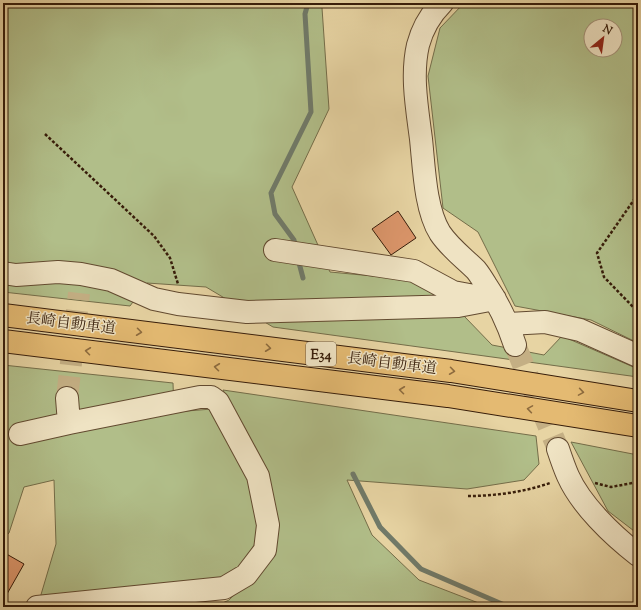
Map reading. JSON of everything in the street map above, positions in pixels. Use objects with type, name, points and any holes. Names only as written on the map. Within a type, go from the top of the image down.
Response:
[{"type":"highway","name":"長崎自動車道","points":[[3,315],[451,371],[638,401]]},
{"type":"highway","name":"長崎自動車道","points":[[3,340],[448,396],[638,426]]},
{"type":"street","points":[[442,3],[426,25],[418,45],[415,65],[415,88],[426,184],[431,210],[440,232],[453,249],[477,272],[495,299],[508,324],[516,345]]},
{"type":"street","points":[[275,250],[414,271],[453,292],[495,299]]},
{"type":"street","points":[[3,273],[16,275],[58,272],[80,283],[111,280],[154,299],[178,304],[247,312],[458,306],[495,299]]},
{"type":"street","points":[[508,324],[545,322],[580,330],[638,356]]},
{"type":"street","points":[[20,434],[200,397],[211,397],[218,402],[258,476],[268,525],[264,550],[246,575],[224,588],[37,607]]},
{"type":"street","points":[[67,398],[69,423]]},
{"type":"street","points":[[558,449],[568,477],[584,501],[601,522],[638,555]]},
{"type":"path","points":[[45,134],[154,236],[170,258],[179,287],[178,304]]},
{"type":"path","points":[[638,194],[597,253],[604,277],[638,312]]},
{"type":"green space","points":[[3,3],[324,3],[322,8],[329,109],[292,187],[330,272],[415,280],[464,316],[492,345],[544,355],[562,336],[638,369],[638,377],[273,327],[206,287],[147,283],[130,306],[3,292]]},
{"type":"green space","points":[[464,3],[638,3],[638,343],[591,320],[515,306],[478,232],[443,208],[428,76],[440,28]]},
{"type":"green space","points":[[3,365],[173,383],[174,412],[212,409],[253,485],[258,538],[242,567],[218,580],[40,598],[56,544],[54,480],[24,487],[9,533],[3,538]]},
{"type":"green space","points":[[223,390],[536,436],[539,464],[524,480],[467,489],[347,480],[372,535],[419,580],[489,607],[214,607],[229,600],[274,556],[270,483]]},
{"type":"green space","points":[[571,442],[638,455],[638,534],[608,511]]},
{"type":"green space","points":[[197,600],[197,607],[121,607]]},
{"type":"building","points":[[398,211],[416,238],[391,255],[372,229]]},
{"type":"building","points":[[3,552],[24,564],[3,601]]},
{"type":"waterway","points":[[296,248],[294,240],[275,214],[271,193],[311,112],[305,14],[308,3]]},
{"type":"waterway","points":[[298,259],[303,278]]},
{"type":"waterway","points":[[353,474],[380,527],[421,569],[509,607]]},
{"type":"tunnel","points":[[67,398],[79,293]]},
{"type":"tunnel","points":[[515,345],[558,449]]}]
